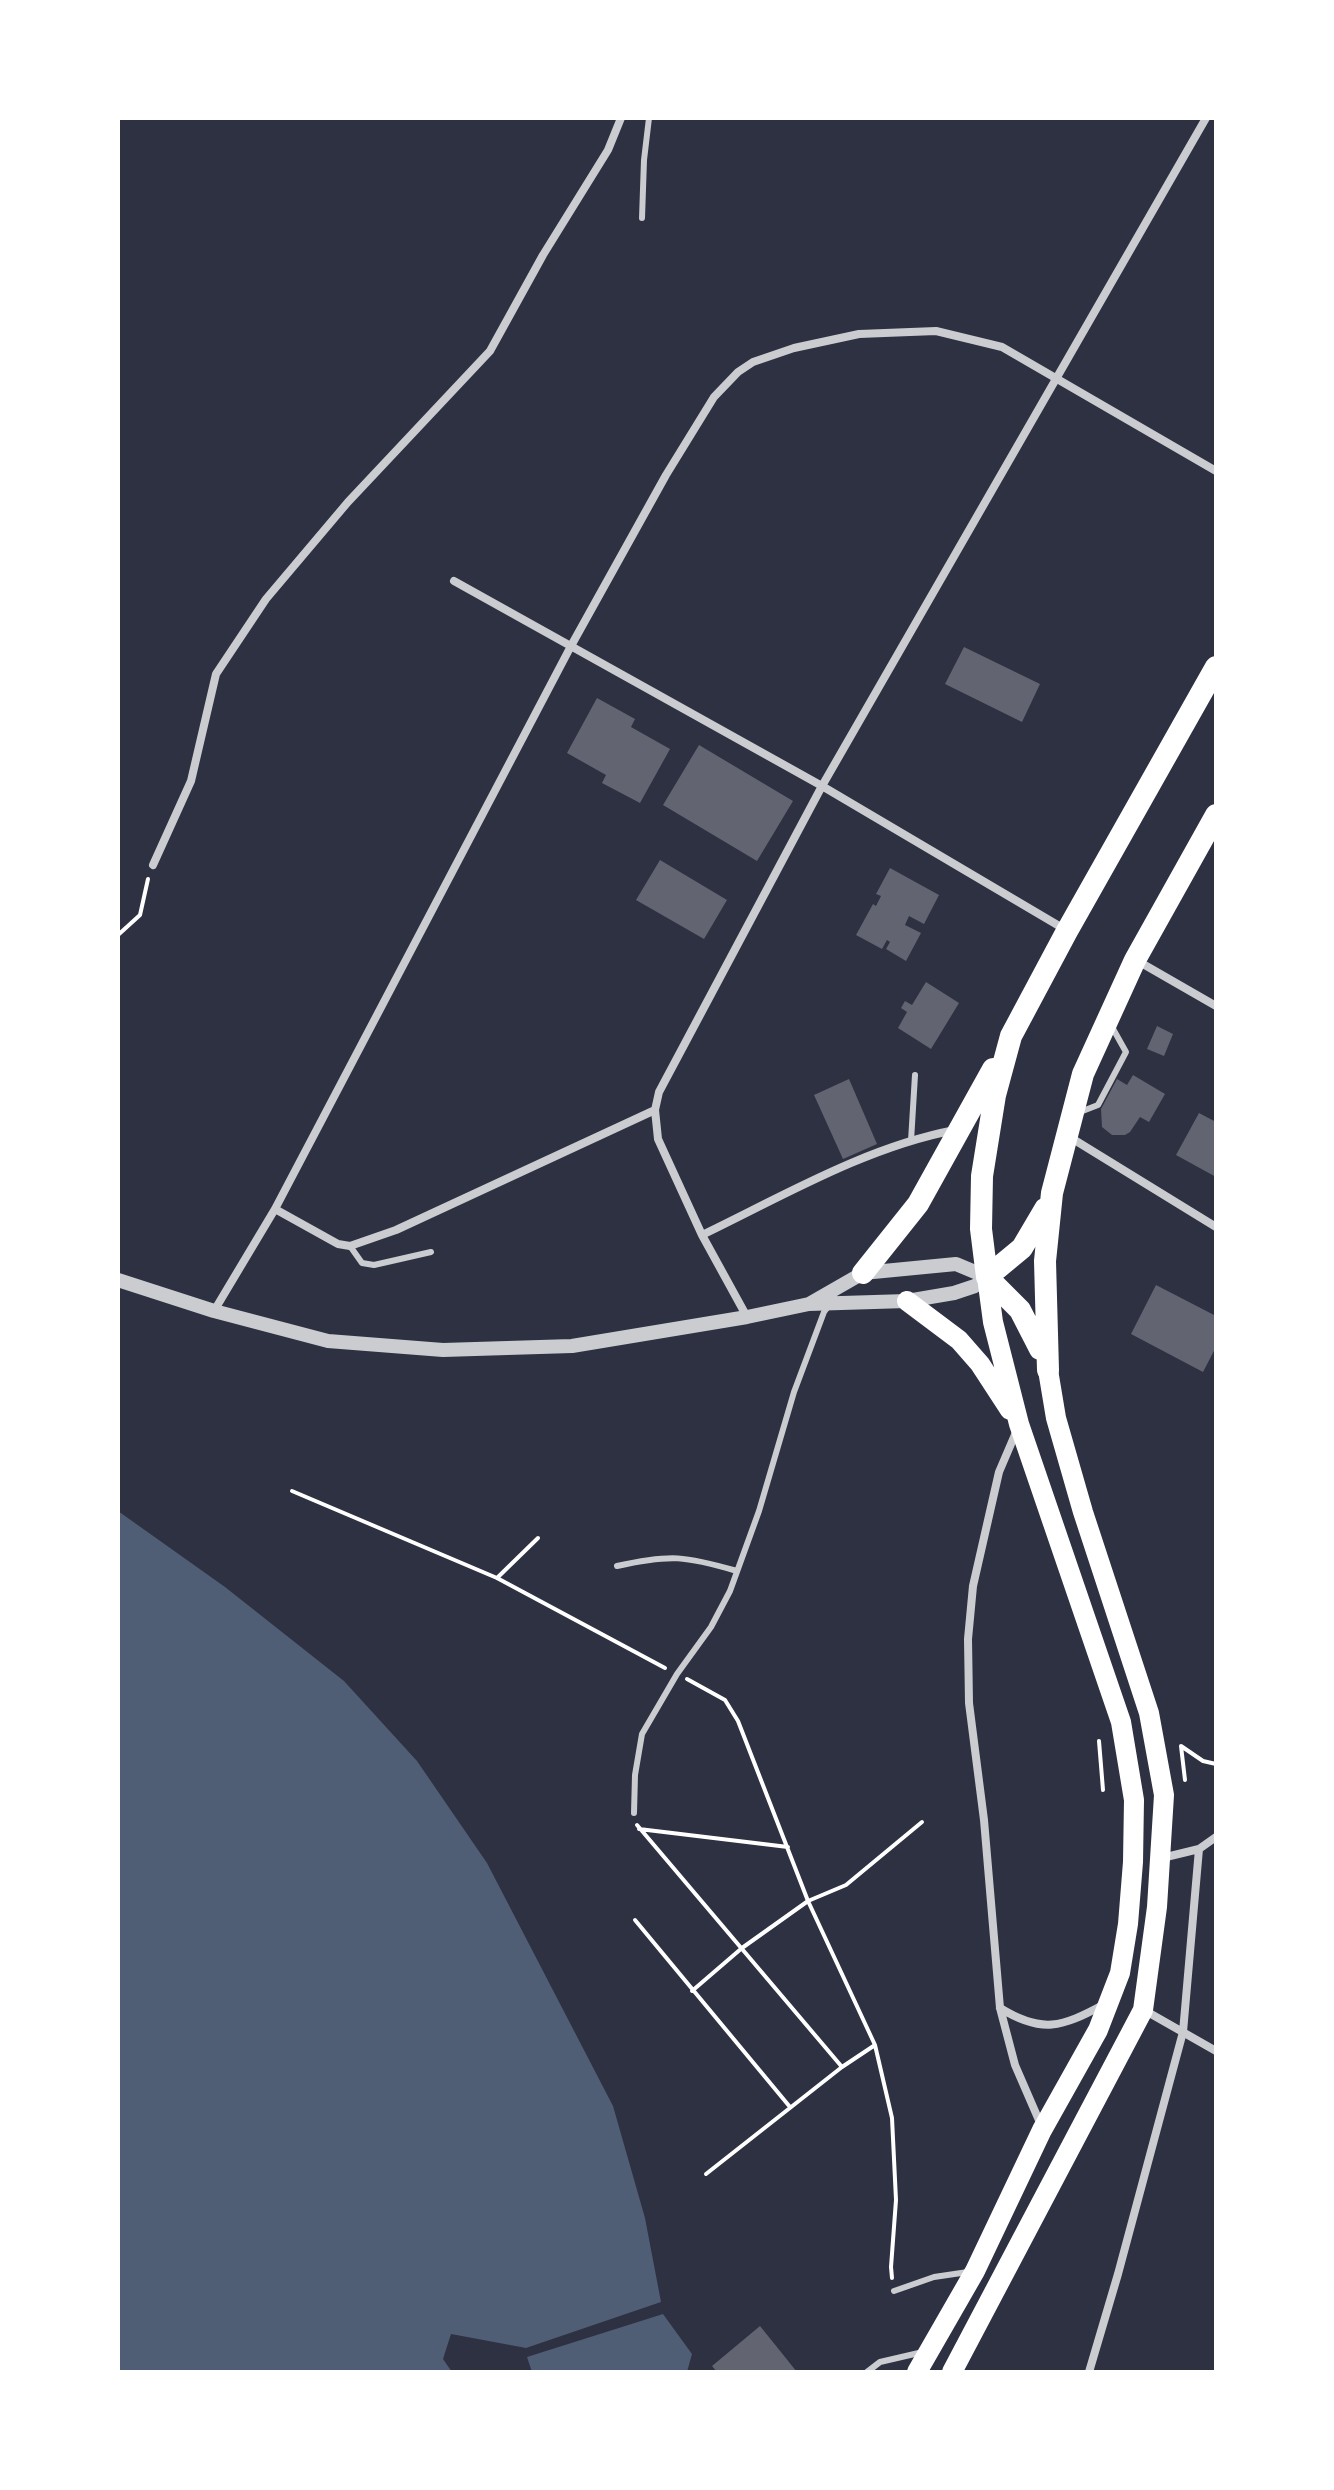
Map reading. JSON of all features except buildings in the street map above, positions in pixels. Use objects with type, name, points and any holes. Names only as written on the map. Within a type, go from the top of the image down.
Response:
[{"type":"highway","points":[[863,1273],[918,1204],[962,1129],[1067,931],[1216,667]]},
{"type":"highway","points":[[1048,1370],[1045,1261],[1052,1193],[1083,1074],[1135,960],[1216,815]]},
{"type":"highway","points":[[1011,1036],[995,1095],[982,1176],[981,1229],[987,1277],[1020,1310],[1036,1338],[1048,1370]]},
{"type":"highway","points":[[987,1277],[1022,1248],[1038,1224],[1052,1193]]},
{"type":"main road","points":[[917,2372],[975,2271],[1042,2130],[1098,2030],[1120,1973],[1128,1924],[1134,1800],[1121,1722],[1019,1424],[993,1322],[987,1277]]},
{"type":"main road","points":[[907,1301],[959,1340],[980,1364],[1019,1424]]},
{"type":"main road","points":[[952,2372],[1143,2010],[1162,1858],[1164,1795],[1149,1713],[1083,1512],[1056,1418],[1048,1370]]},
{"type":"street","points":[[153,865],[191,781],[216,674],[266,599],[348,502],[490,351],[543,255],[608,150],[621,118]]},
{"type":"street","points":[[747,1317],[702,1235],[658,1139],[655,1110],[659,1092],[822,786],[1206,118]]},
{"type":"street","points":[[214,1311],[275,1209],[571,646],[666,475],[714,397],[738,372],[753,362],[794,348],[859,334],[936,331],[1002,347],[1216,471]]},
{"type":"street","points":[[454,581],[822,786],[1067,931]]},
{"type":"street","points":[[1135,960],[1216,1006]]},
{"type":"street","points":[[275,1209],[338,1244],[350,1246],[374,1240],[655,1110]]},
{"type":"street","points":[[1070,1125],[1216,1227]]},
{"type":"street","points":[[702,1235],[849,1164],[911,1141],[962,1129]]},
{"type":"street","points":[[809,1304],[863,1273],[956,1264],[987,1277]]},
{"type":"street","points":[[118,1280],[214,1311],[328,1341],[443,1350],[572,1346],[809,1304],[907,1301],[954,1293],[975,1286],[987,1277]]},
{"type":"street","points":[[1019,1424],[999,1472],[973,1586],[968,1639],[969,1703],[984,1820],[1000,2008],[1015,2065],[1042,2130]]},
{"type":"street","points":[[1162,1858],[1199,1849],[1216,1837]]},
{"type":"street","points":[[1089,2372],[1183,2032],[1199,1849]]},
{"type":"street","points":[[1000,2008],[1018,2019],[1055,2026],[1110,2001]]},
{"type":"street","points":[[1143,2010],[1216,2051]]},
{"type":"lane","points":[[642,218],[649,118]]},
{"type":"lane","points":[[911,1141],[915,1075]]},
{"type":"lane","points":[[350,1246],[362,1263],[374,1265],[431,1252]]},
{"type":"lane","points":[[634,1813],[635,1775],[642,1734],[677,1674],[711,1627],[737,1571],[759,1511],[794,1392],[824,1312],[832,1302]]},
{"type":"lane","points":[[617,1566],[658,1557],[691,1558],[737,1571]]},
{"type":"lane","points":[[894,2291],[934,2277],[975,2271]]},
{"type":"lane","points":[[867,2372],[880,2362],[929,2351]]},
{"type":"path","points":[[118,935],[140,915],[153,865]]},
{"type":"path","points":[[292,1491],[497,1578],[725,1700],[738,1721],[808,1901],[875,2045],[892,2118],[896,2200],[891,2267],[894,2291]]},
{"type":"path","points":[[497,1578],[538,1538]]},
{"type":"path","points":[[1099,1741],[1103,1790]]},
{"type":"path","points":[[1185,1780],[1181,1746],[1203,1761],[1216,1764]]},
{"type":"path","points":[[634,1813],[638,1829],[842,2067]]},
{"type":"path","points":[[692,1991],[742,1948],[808,1901],[846,1885],[922,1822]]},
{"type":"path","points":[[638,1829],[788,1847]]},
{"type":"path","points":[[635,1920],[790,2107]]},
{"type":"path","points":[[706,2174],[842,2067],[875,2045]]},
{"type":"water","points":[[118,1511],[225,1587],[344,1681],[417,1761],[487,1863],[613,2106],[645,2218],[661,2302],[526,2348],[451,2334],[443,2359],[452,2372],[118,2372]]},
{"type":"water","points":[[663,2314],[692,2354],[687,2372],[532,2372],[527,2357]]}]
